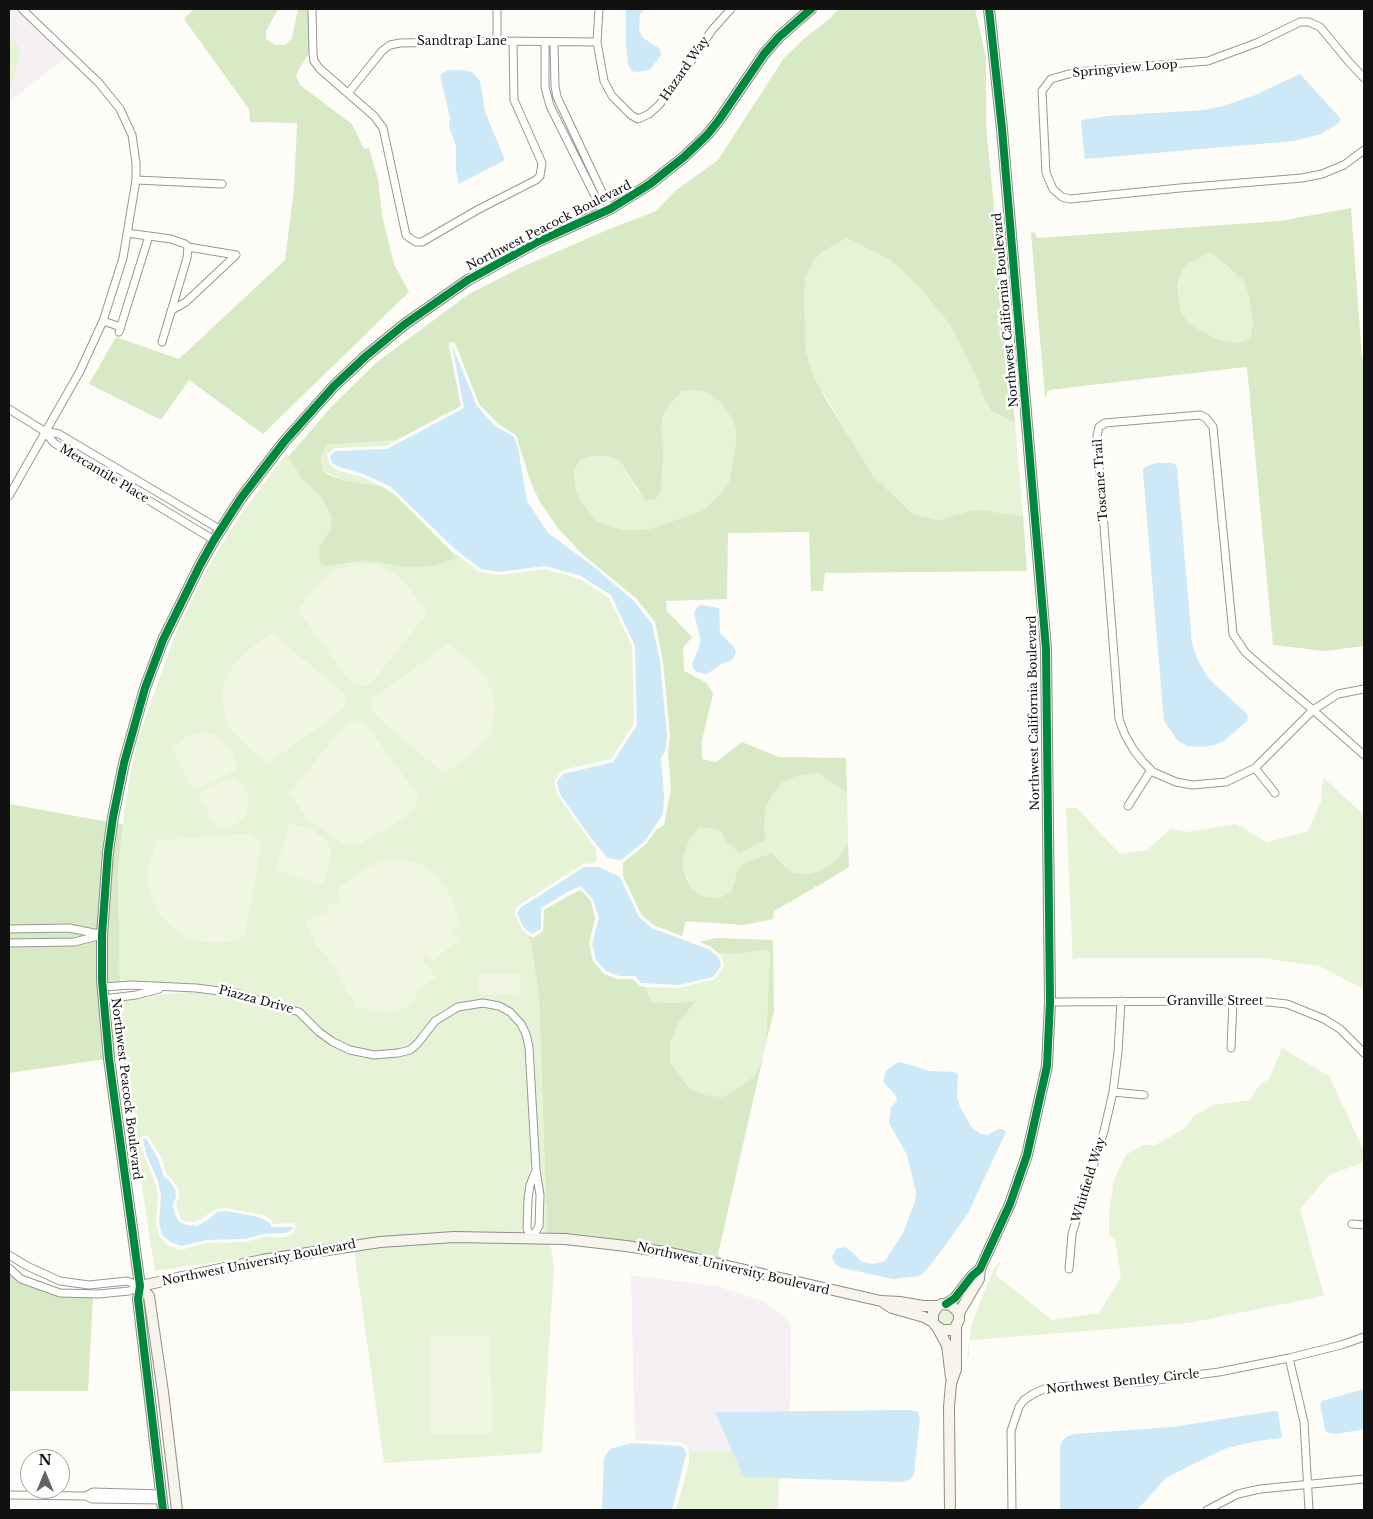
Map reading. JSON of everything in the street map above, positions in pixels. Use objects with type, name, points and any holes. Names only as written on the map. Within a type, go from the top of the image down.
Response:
[{"type":"street","points":[[9,496],[44,431],[80,371],[103,321],[120,268],[136,180],[136,163],[132,135],[120,109],[99,82],[22,9]]},
{"type":"street","points":[[312,9],[314,61],[320,69],[349,92],[374,116],[383,128],[406,235],[411,240],[422,242],[479,209],[536,180],[540,176],[542,163],[514,100],[514,41]]},
{"type":"street","points":[[497,9],[497,41]]},
{"type":"street","name":"Hazard Way","points":[[599,9],[597,42],[604,81],[612,96],[631,115],[638,119],[649,114],[659,105],[712,30],[731,9]]},
{"type":"street","name":"Northwest Peacock Boulevard","points":[[162,1501],[138,1297],[140,1286],[109,1059],[103,987],[102,935],[113,817],[133,727],[163,640],[220,530],[264,467],[334,386],[374,349],[405,324],[468,280],[539,241],[607,211],[650,184],[684,157],[719,120],[764,54],[779,37],[811,9]]},
{"type":"street","name":"Northwest California Boulevard","points":[[959,1313],[979,1279],[980,1269],[1010,1204],[1027,1155],[1047,1066],[1050,1002],[1046,649],[1003,138],[989,9]]},
{"type":"street","name":"Springview Loop","points":[[1364,78],[1320,27],[1308,22],[1300,22],[1259,42],[1208,61],[1076,72],[1051,79],[1042,91],[1046,173],[1053,189],[1062,197],[1070,198],[1302,178],[1322,174],[1344,164],[1364,150]]},
{"type":"street","name":"Sandtrap Lane","points":[[349,92],[382,51],[390,46],[406,42],[597,42]]},
{"type":"street","points":[[545,42],[545,87],[548,101],[607,211]]},
{"type":"street","points":[[554,42],[555,86],[558,97],[607,211]]},
{"type":"street","points":[[136,180],[222,184]]},
{"type":"street","points":[[127,233],[180,241],[188,247],[236,255],[186,302],[172,310]]},
{"type":"street","points":[[103,321],[120,329],[149,236]]},
{"type":"street","points":[[162,342],[187,258],[188,247]]},
{"type":"street","points":[[9,409],[44,431]]},
{"type":"street","name":"Toscane Trail","points":[[1200,415],[1206,418],[1213,427],[1233,634],[1245,652],[1313,710],[1255,768],[1226,782],[1192,785],[1176,782],[1151,770],[1133,750],[1125,735],[1119,719],[1097,436],[1100,427],[1105,423],[1200,415]]},
{"type":"street","name":"Mercantile Place","points":[[44,431],[59,434],[220,530]]},
{"type":"street","name":"Mercantile Place","points":[[44,431],[54,443],[214,540]]},
{"type":"street","points":[[1364,689],[1338,694],[1313,710],[1364,755]]},
{"type":"street","points":[[1255,768],[1275,793]]},
{"type":"street","points":[[1128,806],[1151,770]]},
{"type":"street","points":[[9,929],[69,928],[102,935]]},
{"type":"street","points":[[9,943],[74,942],[102,935]]},
{"type":"street","name":"Piazza Drive","points":[[103,987],[132,985],[228,991],[302,1013],[319,1032],[333,1042],[350,1050],[374,1055],[398,1054],[410,1050],[435,1021],[458,1007],[483,1003],[499,1006],[510,1012],[518,1020],[529,1043],[536,1170],[540,1189],[539,1226],[532,1238]]},
{"type":"street","name":"Piazza Drive","points":[[104,999],[136,995],[164,988]]},
{"type":"street","points":[[1231,1048],[1233,1001]]},
{"type":"street","name":"Granville Street","points":[[1050,1002],[1233,1001],[1287,1004],[1324,1018],[1340,1029],[1364,1053]]},
{"type":"street","name":"Whitfield Way","points":[[1069,1269],[1072,1234],[1104,1131],[1113,1092],[1121,1002]]},
{"type":"street","points":[[1113,1092],[1144,1095]]},
{"type":"street","name":"Piazza Drive","points":[[532,1238],[528,1229],[528,1199],[530,1185],[536,1170]]},
{"type":"street","points":[[1352,1224],[1364,1225]]},
{"type":"street","name":"Northwest University Boulevard","points":[[140,1286],[271,1258],[380,1242],[454,1237],[532,1238],[565,1239],[671,1253],[881,1301],[923,1306],[942,1305]]},
{"type":"street","points":[[9,1255],[27,1266],[60,1280],[89,1284],[127,1281],[140,1286]]},
{"type":"street","points":[[9,1268],[21,1279],[60,1293],[98,1294],[128,1291],[140,1286]]},
{"type":"street","name":"Northwest California Boulevard","points":[[942,1305],[956,1298],[972,1276],[980,1269]]},
{"type":"street","name":"Northwest Peacock Boulevard","points":[[140,1286],[149,1296],[167,1422],[177,1510]]},
{"type":"street","name":"Northwest University Boulevard","points":[[881,1301],[892,1308],[924,1317],[935,1325]]},
{"type":"street","points":[[950,1510],[949,1407],[951,1384],[947,1345],[935,1325],[933,1313],[942,1305],[955,1307],[959,1313],[959,1320],[956,1326],[956,1369],[951,1384]]},
{"type":"street","points":[[935,1325],[946,1331],[956,1326]]},
{"type":"street","name":"Northwest Bentley Circle","points":[[1024,1400],[1044,1389],[1055,1386],[1142,1382],[1219,1372],[1289,1358],[1341,1345],[1364,1337]]},
{"type":"street","points":[[1289,1358],[1304,1422],[1310,1510]]},
{"type":"street","points":[[1012,1510],[1011,1431],[1016,1413],[1024,1400],[1018,1393]]},
{"type":"street","points":[[1207,1510],[1238,1494],[1260,1489],[1364,1479]]},
{"type":"street","points":[[9,1495],[86,1496],[93,1492],[162,1501],[168,1498],[172,1510]]},
{"type":"shaded area","points":[[9,9],[21,12],[68,56],[9,102],[9,91],[20,58],[20,50],[9,37]]},
{"type":"shaded area","points":[[631,1275],[716,1286],[765,1302],[791,1323],[790,1411],[715,1412],[732,1451],[689,1451],[687,1446],[681,1442],[635,1440]]},
{"type":"green space","points":[[194,9],[278,9],[266,31],[266,39],[275,45],[285,45],[292,38],[298,9],[310,9],[309,53],[296,76],[300,85],[352,124],[364,149],[369,148],[378,179],[382,215],[394,264],[409,292],[263,434],[189,380],[161,420],[89,384],[116,337],[179,359],[285,260],[294,189],[297,123],[250,122],[249,109],[184,19]]},
{"type":"green space","points":[[839,9],[975,9],[986,57],[986,125],[1015,423],[991,411],[983,398],[978,381],[950,325],[920,288],[892,261],[847,238],[822,252],[813,262],[806,276],[804,297],[806,352],[813,374],[828,403],[873,476],[913,514],[939,520],[980,510],[1023,516],[1027,571],[825,573],[823,591],[811,591],[809,532],[728,533],[727,599],[666,601],[667,611],[692,637],[683,648],[684,671],[707,683],[713,694],[702,740],[702,759],[716,762],[742,742],[779,757],[846,758],[847,797],[846,792],[818,773],[794,777],[782,783],[772,795],[766,808],[764,827],[766,840],[740,853],[725,841],[721,831],[700,828],[690,837],[683,858],[683,868],[687,880],[692,889],[702,896],[719,898],[731,892],[738,869],[743,864],[772,853],[784,866],[794,873],[805,874],[820,871],[836,861],[846,847],[848,840],[849,867],[774,911],[773,919],[744,925],[686,921],[682,936],[653,925],[641,914],[623,876],[623,863],[646,844],[656,830],[664,825],[671,788],[668,752],[670,735],[663,661],[655,622],[636,598],[582,554],[557,527],[540,502],[531,483],[516,435],[497,423],[479,404],[455,343],[450,342],[449,346],[461,406],[397,440],[327,445],[321,456],[322,470],[331,476],[343,480],[381,486],[394,494],[458,558],[434,566],[407,568],[363,561],[325,566],[320,563],[319,549],[330,531],[332,521],[329,511],[321,497],[303,480],[286,454],[289,456],[331,407],[377,362],[469,294],[524,266],[656,211],[675,191],[718,160],[784,58]],"holes":[[[694,390],[707,392],[721,403],[734,422],[736,432],[735,450],[729,482],[718,496],[704,510],[650,529],[622,530],[595,520],[579,498],[575,484],[574,472],[580,460],[593,456],[606,456],[619,460],[645,500],[656,499],[661,491],[664,446],[661,429],[664,412],[681,392]]]},
{"type":"green space","points":[[9,37],[17,43],[20,50],[20,58],[9,91]]},
{"type":"green space","points":[[1351,208],[1362,358],[1364,361],[1364,646],[1325,651],[1273,645],[1247,368],[1049,390],[1045,397],[1031,233],[1035,232],[1038,238],[1280,221]],"holes":[[[1210,252],[1244,281],[1249,298],[1253,325],[1250,338],[1239,343],[1219,340],[1189,324],[1181,311],[1177,286],[1182,271],[1186,265]]]},
{"type":"green space","points":[[847,238],[892,261],[920,288],[950,325],[978,381],[983,398],[990,411],[1015,423],[1023,516],[980,510],[939,520],[913,514],[873,476],[859,455],[813,374],[806,352],[804,297],[806,276],[813,262],[822,252]]},
{"type":"green space","points":[[1210,252],[1244,281],[1253,325],[1250,338],[1239,343],[1219,340],[1189,324],[1181,311],[1177,286],[1182,271],[1186,265]]},
{"type":"green space","points":[[694,390],[707,392],[721,403],[734,422],[736,432],[735,450],[729,482],[704,510],[650,529],[622,530],[595,520],[579,498],[575,484],[574,472],[580,460],[593,456],[606,456],[619,460],[638,492],[661,491],[664,446],[661,429],[664,412],[681,392]]},
{"type":"green space","points":[[397,440],[386,446],[335,448],[327,455],[330,465],[337,470],[362,477],[381,486],[343,480],[322,470],[321,456],[327,445]]},
{"type":"green space","points":[[286,454],[303,480],[321,497],[329,511],[333,521],[330,531],[323,540],[347,564],[363,561],[407,568],[434,566],[458,558],[453,552],[480,572],[500,575],[545,569],[580,579],[609,598],[632,646],[634,724],[611,759],[562,770],[554,782],[558,796],[596,849],[597,861],[583,864],[518,906],[514,912],[522,929],[528,935],[539,996],[548,1235],[543,1231],[542,1225],[543,1187],[539,1159],[532,1043],[529,1033],[512,1010],[506,1006],[484,999],[457,1004],[441,1011],[409,1046],[394,1051],[373,1051],[354,1048],[337,1040],[321,1028],[303,1010],[249,992],[209,985],[120,982],[118,868],[125,803],[137,741],[177,630],[207,569],[239,517]]},
{"type":"green space","points":[[357,563],[378,565],[394,573],[408,586],[427,614],[377,676],[366,686],[355,686],[344,674],[298,610],[325,577],[338,569]]},
{"type":"green space","points":[[272,633],[345,694],[345,706],[333,717],[268,763],[249,749],[233,732],[225,716],[222,700],[224,683],[233,665],[247,651]]},
{"type":"green space","points":[[448,644],[468,659],[485,677],[493,694],[495,710],[490,730],[482,744],[468,757],[444,773],[383,723],[372,711],[372,699]]},
{"type":"green space","points":[[351,721],[362,721],[371,731],[419,797],[409,815],[360,844],[344,844],[310,822],[289,793],[340,731]]},
{"type":"green space","points":[[202,732],[215,735],[227,744],[233,754],[237,770],[199,789],[191,786],[172,748],[188,736]]},
{"type":"green space","points":[[818,773],[846,792],[848,840],[846,847],[836,862],[820,871],[805,874],[794,873],[784,866],[735,878],[731,892],[719,898],[702,896],[692,889],[683,868],[683,858],[689,837],[700,828],[721,831],[725,841],[740,853],[766,840],[764,827],[766,808],[772,795],[782,783],[794,777]]},
{"type":"green space","points":[[232,776],[245,787],[249,797],[248,808],[244,817],[236,824],[227,828],[216,828],[199,798],[200,791]]},
{"type":"green space","points":[[1323,777],[1364,815],[1364,989],[1319,966],[1262,958],[1076,958],[1073,959],[1073,964],[1066,808],[1077,808],[1120,854],[1147,850],[1171,829],[1188,832],[1236,824],[1267,842],[1308,831],[1321,802]]},
{"type":"green space","points":[[9,804],[109,822],[99,931],[9,926]]},
{"type":"green space","points":[[116,823],[123,824],[118,868],[120,982],[105,983],[105,938]]},
{"type":"green space","points":[[290,823],[312,830],[327,841],[331,850],[331,859],[323,886],[279,871],[276,867]]},
{"type":"green space","points":[[238,834],[252,835],[260,843],[245,936],[229,942],[203,942],[185,936],[173,929],[162,917],[151,897],[148,883],[151,857],[158,841]]},
{"type":"green space","points":[[398,859],[422,865],[443,884],[450,896],[460,924],[452,930],[459,938],[433,962],[426,955],[422,958],[436,977],[415,991],[418,998],[409,1005],[395,1011],[374,1010],[373,1012],[359,1006],[357,1008],[353,1005],[355,1001],[348,993],[333,964],[331,965],[327,956],[324,957],[321,948],[318,948],[305,921],[329,911],[327,906],[341,902],[338,889],[362,870],[385,860]]},
{"type":"green space","points":[[581,890],[591,901],[595,918],[589,944],[593,961],[604,974],[618,979],[633,979],[640,986],[646,987],[651,1002],[677,1003],[697,1000],[679,1022],[670,1045],[670,1062],[689,1088],[706,1095],[722,1097],[733,1092],[755,1075],[763,1057],[718,1254],[720,1257],[731,1261],[731,1263],[583,1236],[548,1233],[547,1231],[539,996],[528,935],[533,938],[543,931],[544,910]]},
{"type":"green space","points":[[69,932],[86,935],[73,938],[9,939],[9,933]]},
{"type":"green space","points":[[716,938],[773,940],[774,1011],[766,1043],[770,952],[765,950],[735,954],[718,953],[700,942]]},
{"type":"green space","points":[[98,939],[106,1059],[9,1073],[9,946]]},
{"type":"green space","points":[[765,950],[770,952],[766,1043],[763,1057],[755,1075],[733,1092],[722,1097],[706,1095],[689,1088],[670,1062],[670,1045],[679,1022],[697,1000],[677,1003],[651,1002],[646,987],[679,988],[715,979],[724,966],[722,956],[718,953],[735,954]]},
{"type":"green space","points":[[479,973],[520,974],[519,995],[478,994]]},
{"type":"green space","points":[[186,992],[226,994],[297,1015],[341,1049],[356,1055],[376,1058],[398,1057],[414,1051],[425,1041],[437,1023],[460,1010],[485,1007],[494,1009],[507,1016],[518,1027],[526,1047],[532,1161],[526,1184],[522,1230],[514,1234],[288,1252],[155,1271],[122,1058],[121,1001]],"holes":[[[148,1136],[161,1157],[167,1175],[178,1188],[179,1196],[176,1205],[181,1219],[187,1222],[196,1222],[216,1209],[227,1208],[264,1215],[273,1224],[293,1223],[296,1226],[294,1232],[287,1237],[264,1237],[245,1242],[207,1243],[181,1250],[169,1246],[159,1236],[156,1222],[158,1195],[140,1140],[141,1137]]]},
{"type":"green space","points":[[121,1001],[122,1057],[112,1058],[107,1002]]},
{"type":"green space","points":[[1282,1048],[1329,1076],[1364,1151],[1364,1162],[1329,1175],[1300,1209],[1324,1296],[1188,1323],[972,1340],[969,1342],[972,1323],[993,1271],[1002,1259],[996,1275],[1052,1320],[1099,1313],[1121,1277],[1115,1240],[1109,1235],[1109,1213],[1114,1180],[1126,1155],[1142,1145],[1155,1145],[1184,1129],[1195,1115],[1213,1105],[1250,1100],[1260,1084],[1269,1079]]},
{"type":"green space","points":[[455,1240],[550,1242],[554,1267],[542,1453],[384,1463],[354,1249]]},
{"type":"green space","points":[[9,1272],[20,1282],[59,1297],[93,1297],[88,1391],[9,1391]]},
{"type":"green space","points":[[943,1309],[949,1309],[954,1314],[952,1323],[943,1325],[938,1320],[938,1314]]},
{"type":"green space","points":[[490,1336],[492,1433],[430,1435],[429,1337]]},
{"type":"green space","points":[[689,1451],[732,1451],[742,1474],[746,1477],[779,1478],[778,1510],[676,1510],[689,1464]]},
{"type":"water","points":[[626,9],[644,9],[640,14],[639,30],[643,38],[660,49],[661,55],[650,70],[632,71],[628,65]]},
{"type":"water","points":[[448,70],[472,72],[480,81],[485,112],[505,160],[459,184],[456,171],[456,146],[449,126],[450,117],[440,75]]},
{"type":"water","points":[[1300,74],[1340,118],[1339,123],[1321,134],[1294,141],[1085,159],[1082,120],[1108,116],[1204,110],[1223,106],[1253,96]]},
{"type":"water","points":[[452,345],[477,406],[495,426],[514,437],[518,448],[527,501],[548,533],[594,567],[634,601],[652,624],[660,661],[667,736],[666,749],[661,758],[664,795],[663,814],[645,841],[621,860],[608,858],[593,841],[560,794],[557,782],[563,774],[613,762],[637,725],[635,646],[611,595],[581,576],[545,566],[500,572],[481,569],[456,550],[391,487],[332,463],[330,456],[335,451],[387,449],[464,408]]},
{"type":"water","points":[[1156,463],[1172,463],[1177,468],[1192,644],[1198,661],[1209,679],[1247,714],[1248,718],[1224,741],[1215,745],[1203,747],[1188,746],[1178,741],[1164,721],[1143,472],[1143,469],[1147,466]]},
{"type":"water","points":[[698,606],[719,608],[720,633],[734,647],[736,653],[731,661],[723,663],[707,674],[697,672],[692,664],[700,645],[694,613]]},
{"type":"water","points":[[584,867],[599,867],[620,877],[639,917],[652,928],[710,950],[719,958],[721,966],[713,977],[679,985],[641,983],[635,976],[619,976],[606,971],[596,960],[592,944],[599,918],[593,900],[581,886],[541,908],[541,929],[532,934],[524,928],[517,914],[520,908]]},
{"type":"water","points":[[900,1062],[929,1071],[955,1072],[958,1074],[957,1098],[972,1128],[981,1134],[988,1135],[998,1129],[1003,1129],[1006,1132],[968,1213],[939,1254],[919,1276],[893,1279],[842,1268],[836,1265],[832,1257],[836,1249],[844,1247],[862,1262],[874,1264],[885,1261],[903,1233],[915,1201],[916,1192],[907,1155],[889,1123],[891,1108],[897,1100],[896,1096],[883,1081],[886,1071]]},
{"type":"water","points":[[146,1138],[158,1159],[164,1177],[169,1180],[175,1189],[176,1196],[173,1205],[179,1222],[197,1226],[217,1212],[226,1211],[263,1219],[270,1223],[271,1227],[293,1227],[292,1230],[286,1233],[263,1234],[245,1239],[206,1240],[181,1246],[170,1242],[162,1235],[159,1223],[161,1195],[158,1181],[146,1154],[143,1139]]},
{"type":"water","points":[[1364,1389],[1364,1429],[1337,1434],[1328,1433],[1325,1430],[1320,1404],[1322,1401]]},
{"type":"water","points":[[909,1410],[918,1412],[920,1419],[914,1473],[911,1479],[901,1482],[746,1477],[742,1474],[715,1412]]},
{"type":"water","points":[[1274,1411],[1278,1413],[1282,1438],[1257,1441],[1227,1448],[1191,1465],[1166,1478],[1137,1510],[1060,1510],[1060,1447],[1066,1437],[1074,1434],[1173,1427]]},
{"type":"water","points":[[632,1443],[681,1446],[685,1449],[686,1455],[672,1510],[602,1510],[604,1458],[610,1449]]},
{"type":"cycle path","points":[[163,1510],[138,1299],[140,1286],[109,1059],[102,980],[102,935],[108,852],[113,817],[124,763],[145,688],[163,640],[200,565],[241,498],[284,442],[334,386],[366,356],[405,324],[468,280],[539,241],[610,209],[650,184],[684,157],[707,135],[764,54],[779,37],[811,9]]},
{"type":"cycle path","points":[[946,1304],[955,1298],[980,1269],[1010,1204],[1027,1155],[1047,1066],[1050,1002],[1046,649],[1002,129],[989,9]]}]
